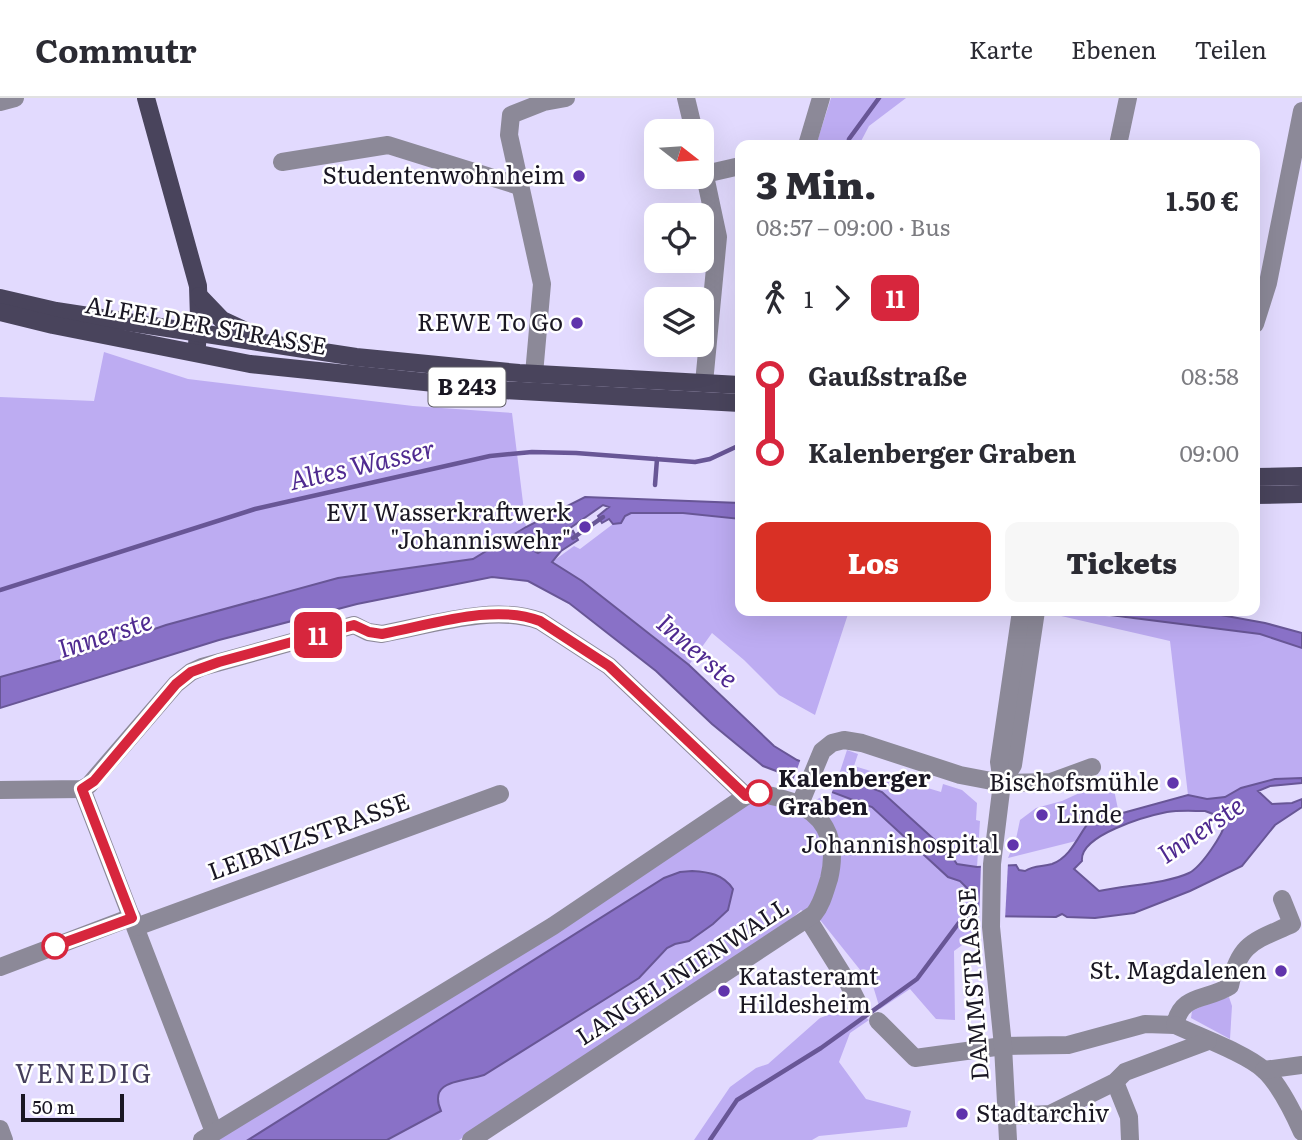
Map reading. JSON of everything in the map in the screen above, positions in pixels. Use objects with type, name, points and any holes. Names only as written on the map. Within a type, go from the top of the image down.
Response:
[{"type":"main road","points":[[146,98],[199,296],[196,352]]},
{"type":"main road","name":"B 243","points":[[199,296],[229,325],[278,345]]},
{"type":"main road","name":"ALFELDER STRASSE","points":[[0,298],[56,311],[439,366],[735,385]]},
{"type":"main road","name":"ALFELDER STRASSE","points":[[0,312],[250,364],[518,391],[735,403]]},
{"type":"main road","points":[[1260,477],[1302,476]]},
{"type":"main road","points":[[1260,495],[1302,494]]},
{"type":"street","points":[[0,102],[15,98]]},
{"type":"street","points":[[534,373],[542,284],[509,135],[511,115],[544,102],[566,98]]},
{"type":"street","points":[[686,98],[691,119]]},
{"type":"street","points":[[808,140],[821,98]]},
{"type":"street","points":[[1119,140],[1128,98]]},
{"type":"street","points":[[1260,308],[1268,283],[1302,111]]},
{"type":"street","points":[[282,162],[388,145],[519,186]]},
{"type":"street","points":[[714,167],[735,166]]},
{"type":"street","points":[[704,383],[718,237],[708,189]]},
{"type":"street","points":[[0,790],[82,789],[94,781],[176,684],[198,669],[354,625],[382,634],[503,613],[528,616],[540,621],[609,666],[746,796]]},
{"type":"street","name":"DAMMSTRASSE","points":[[1008,1140],[992,920],[992,864],[1002,783],[999,762],[1020,616]]},
{"type":"street","name":"DAMMSTRASSE","points":[[1002,783],[1013,765],[1035,616]]},
{"type":"street","points":[[82,789],[134,922],[208,1136],[553,926],[746,796],[759,793],[802,799],[820,755],[832,743],[854,741],[960,775],[1002,783],[1051,782],[1092,767]]},
{"type":"street","name":"LEIBNIZSTRASSE","points":[[0,967],[500,794]]},
{"type":"street","name":"LANGELINIENWALL","points":[[471,1140],[808,919],[822,901],[832,866],[832,854],[824,824],[802,799]]},
{"type":"street","points":[[1175,1025],[1177,1013],[1183,1005],[1230,986],[1234,967],[1248,944],[1292,924],[1282,899]]},
{"type":"street","points":[[808,919],[859,1005]]},
{"type":"street","points":[[878,1021],[915,1058],[1003,1046],[1068,1045],[1145,1024],[1175,1025],[1264,1070],[1279,1090],[1302,1132]]},
{"type":"street","points":[[1007,1116],[1050,1114],[1115,1082],[1125,1072],[1208,1041]]},
{"type":"street","points":[[1264,1070],[1302,1065]]},
{"type":"street","points":[[1115,1082],[1129,1117],[1130,1140]]},
{"type":"street","points":[[0,1129],[4,1140]]},
{"type":"shaded area","points":[[831,98],[906,98],[869,126],[862,140],[818,140]]},
{"type":"shaded area","points":[[104,352],[188,379],[413,406],[512,413],[526,527],[473,559],[338,578],[166,625],[76,656],[0,677],[0,397],[94,401]]},
{"type":"shaded area","points":[[585,497],[735,503],[735,518],[683,513],[631,513],[625,516],[621,523],[613,524],[609,519],[602,523],[598,516],[609,507],[603,505],[536,552],[573,531],[578,540],[561,551],[552,562],[582,581],[689,665],[774,746],[797,760],[882,792],[949,853],[957,864],[977,867],[1016,865],[1019,870],[1025,871],[1052,864],[1071,850],[1093,817],[1119,814],[1188,795],[1207,799],[1225,797],[1241,788],[1275,779],[1302,778],[1302,783],[1270,786],[1258,791],[1272,804],[1292,803],[1302,799],[1302,807],[1275,825],[1242,866],[1190,891],[1134,913],[1095,918],[1067,917],[1062,914],[1056,917],[972,916],[971,892],[960,881],[948,877],[872,807],[763,766],[712,724],[656,671],[569,603],[528,581],[492,577],[357,604],[219,640],[0,708],[0,677],[76,656],[166,625],[338,578],[473,559],[526,527]],"holes":[[[1176,811],[1205,811],[1226,821],[1211,850],[1194,870],[1180,877],[1099,891],[1074,869],[1082,861],[1084,852],[1091,843],[1131,822]]]},
{"type":"shaded area","points":[[631,513],[683,513],[735,518],[735,616],[847,616],[815,715],[779,695],[712,633],[689,665],[552,562],[574,546],[580,549],[613,524],[621,523],[625,516]]},
{"type":"shaded area","points":[[1061,616],[1105,616],[1189,624],[1260,634],[1302,648],[1302,778],[1275,779],[1241,788],[1225,797],[1207,799],[1188,795],[1170,641]]},
{"type":"shaded area","points":[[1118,616],[1226,616],[1302,633],[1302,648],[1260,634]]},
{"type":"shaded area","points":[[847,750],[858,754],[854,766],[941,792],[943,784],[962,790],[977,803],[976,820],[980,821],[977,867],[957,864],[948,853],[948,877],[960,881],[972,892],[972,938],[954,951],[955,1020],[936,1019],[910,989],[880,1009],[873,986],[821,921],[801,910],[769,939],[459,1140],[210,1140],[746,797],[812,802],[834,790]]},
{"type":"shaded area","points":[[1099,784],[1113,785],[1119,814],[1094,820],[1080,840],[1008,858],[1020,820],[1036,808],[1062,801]]},
{"type":"shaded area","points":[[692,871],[715,875],[729,884],[733,889],[728,910],[689,941],[667,948],[639,978],[484,1075],[443,1087],[438,1101],[441,1111],[387,1140],[248,1140],[664,878]]},
{"type":"shaded area","points":[[1229,997],[1232,1006],[1230,1039],[1191,1018],[1192,1011]]},
{"type":"shaded area","points":[[852,1006],[869,1020],[850,1033],[839,1062],[866,1099],[911,1111],[907,1127],[819,1136],[812,1140],[694,1140],[730,1087],[756,1068],[768,1064],[820,1018]]},
{"type":"pier","points":[[801,758],[839,772],[831,795],[793,781]]},
{"type":"pier","points":[[1008,863],[1005,920],[979,920],[981,864]]},
{"type":"waterway","points":[[849,140],[879,98]]},
{"type":"waterway","name":"Altes Wasser","points":[[0,590],[255,509],[490,456],[532,452],[576,453],[695,462],[710,459],[735,447]]},
{"type":"waterway","points":[[655,485],[657,459]]},
{"type":"waterway","points":[[573,538],[603,517]]},
{"type":"waterway","points":[[710,1140],[737,1100],[821,1048],[917,979],[961,920],[975,910]]},
{"type":"bus line","name":"11","points":[[55,946],[132,918],[82,789],[94,781],[176,684],[202,667],[354,625],[382,634],[476,616],[503,613],[528,616],[548,625],[609,666],[746,796],[759,793]]},
{"type":"place","name":"Studentenwohnheim","points":[[579,176]]},
{"type":"place","name":"REWE To Go","points":[[577,323]]},
{"type":"place","name":"EVI Wasserkraftwerk \"Johanniswehr\"","points":[[585,527]]},
{"type":"place","name":"Bischofsmühle","points":[[1173,783]]},
{"type":"place","name":"Kalenberger Graben","points":[[759,793]]},
{"type":"place","name":"Linde","points":[[1042,815]]},
{"type":"place","name":"Johannishospital","points":[[1013,845]]},
{"type":"place","name":"St. Magdalenen","points":[[1281,971]]},
{"type":"place","name":"Katasteramt Hildesheim","points":[[724,991]]},
{"type":"place","name":"Stadtarchiv","points":[[962,1114]]},
{"type":"district","name":"VENEDIG","points":[[84,1074]]},
{"type":"water label","name":"Innerste","points":[[105,635]]},
{"type":"water label","name":"Innerste","points":[[697,651]]},
{"type":"water label","name":"Innerste","points":[[1201,830]]}]
